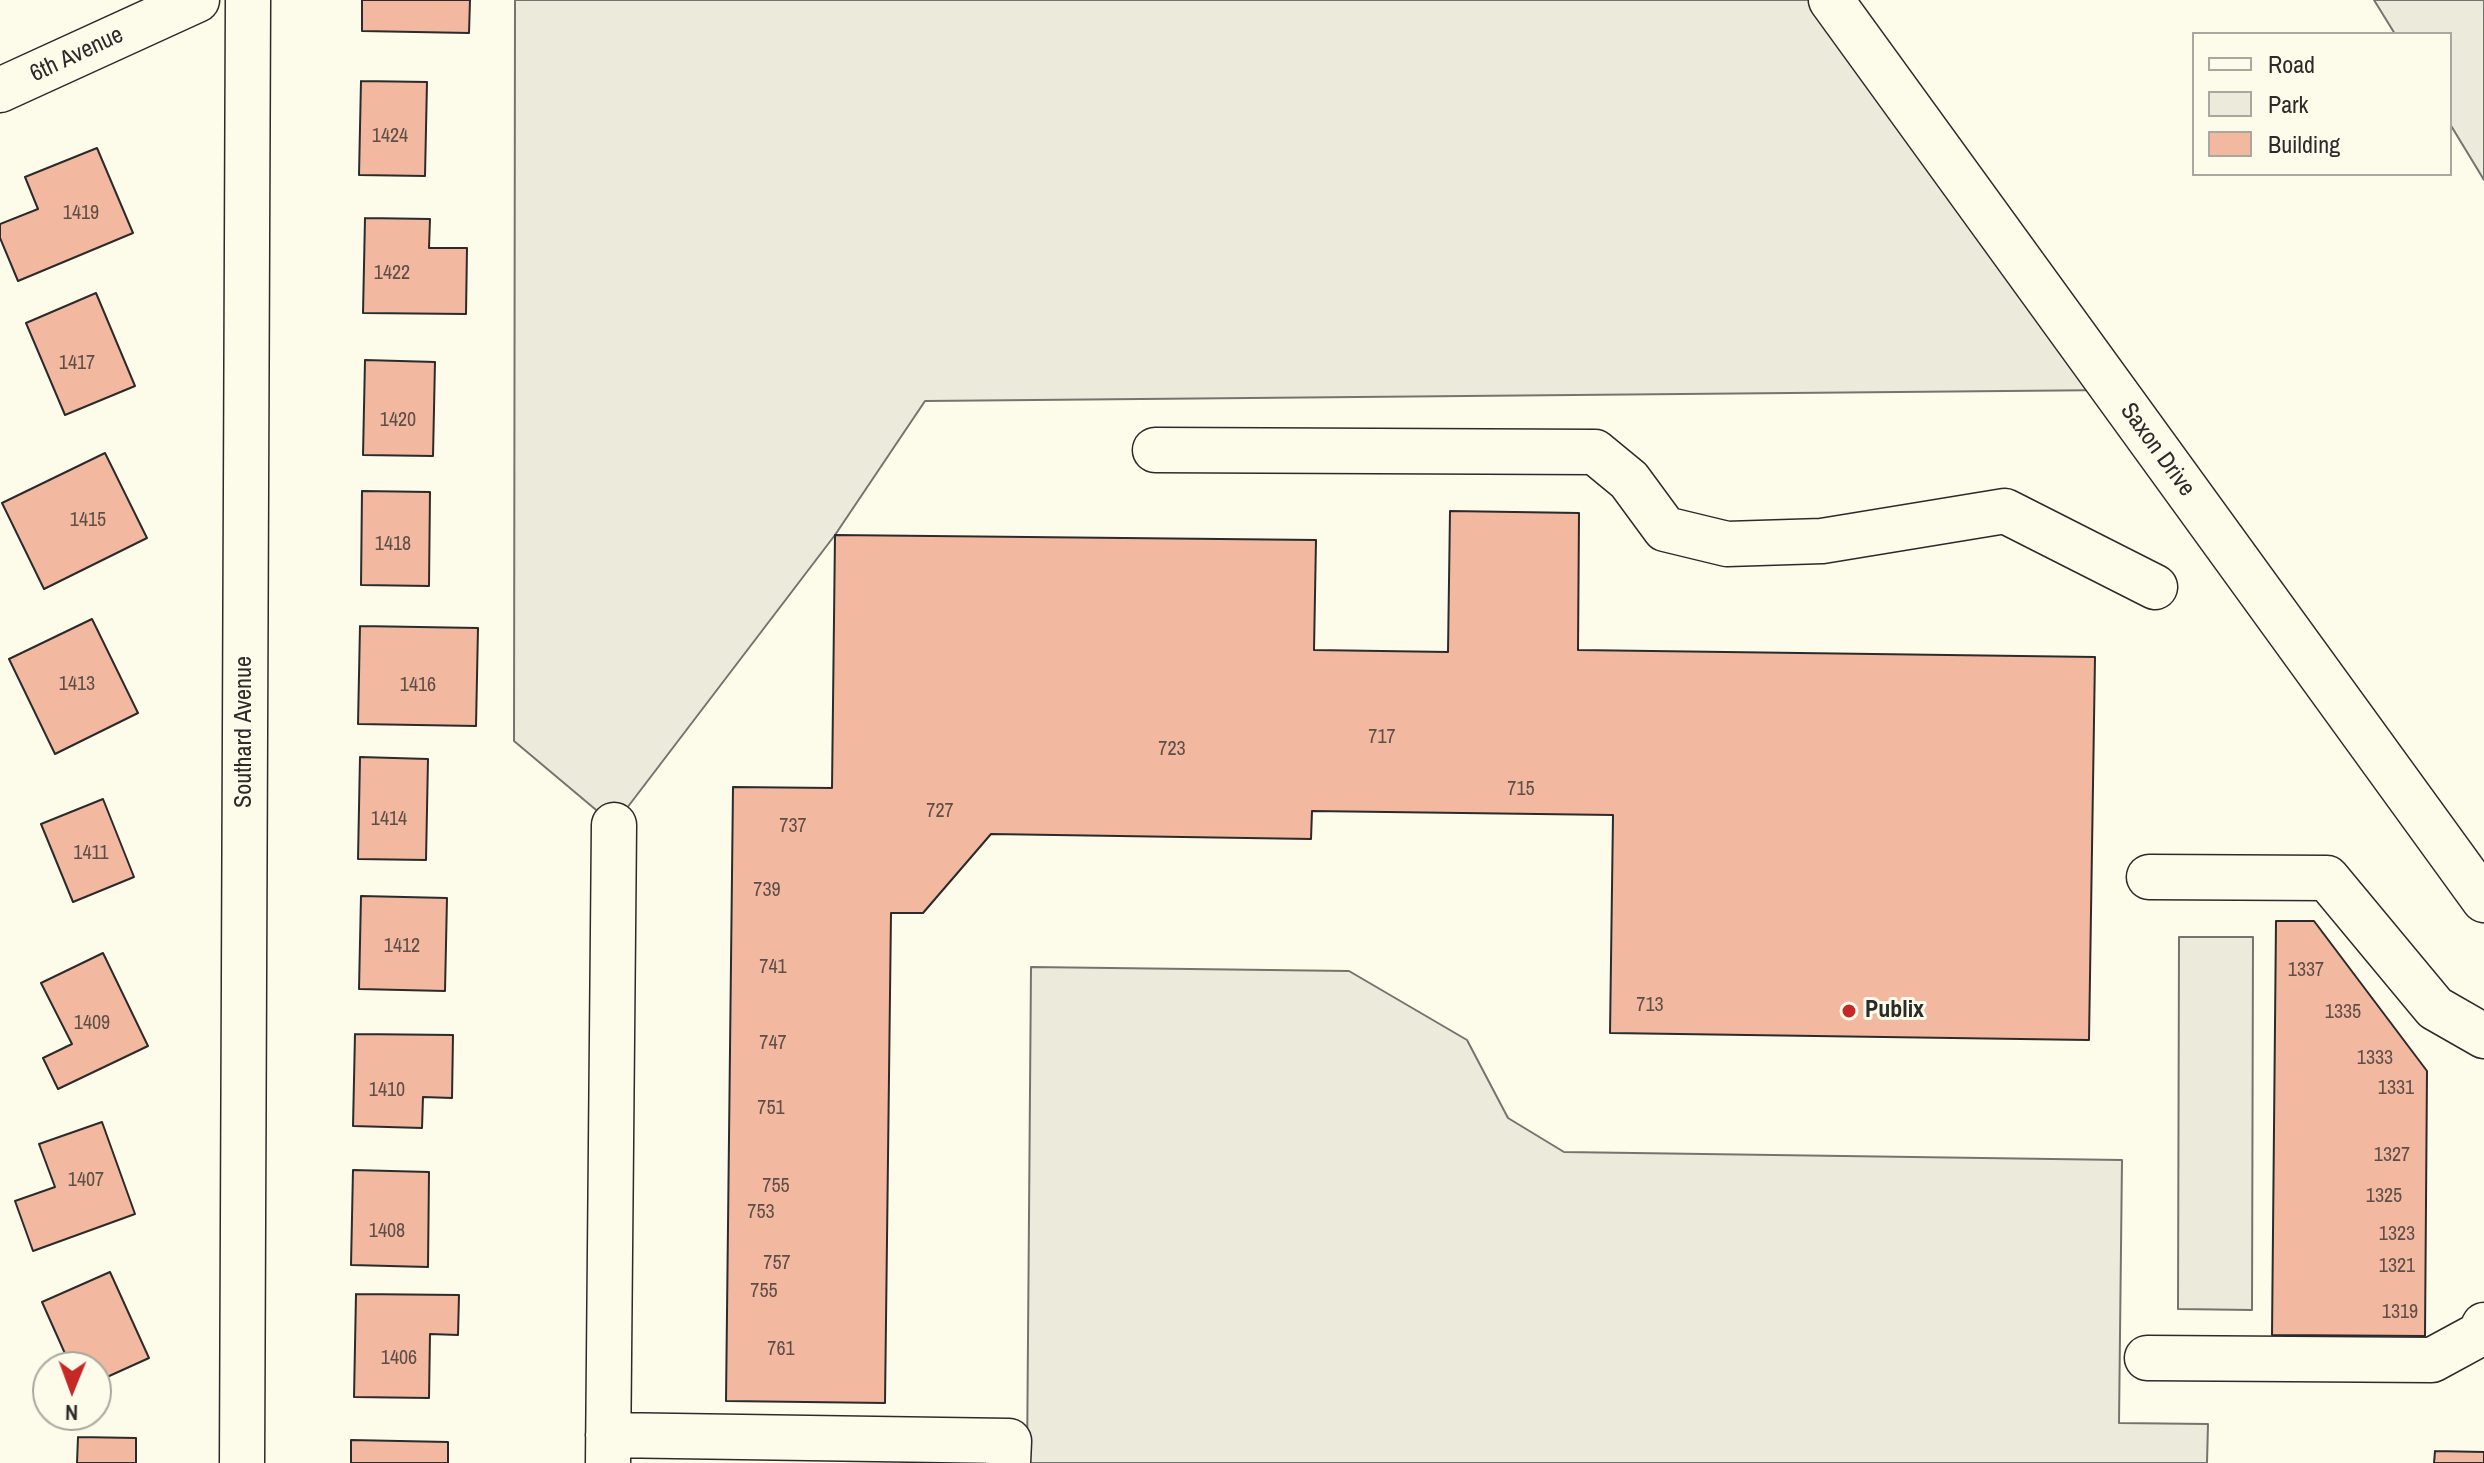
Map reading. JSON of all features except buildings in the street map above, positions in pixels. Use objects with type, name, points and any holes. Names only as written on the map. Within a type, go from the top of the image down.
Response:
[{"type":"street","name":"6th Avenue","points":[[0,90],[197,0]]},
{"type":"street","name":"Southard Avenue","points":[[242,1463],[248,0]]},
{"type":"street","name":"Saxon Drive","points":[[1831,0],[2484,900]]},
{"type":"street","points":[[1155,450],[1595,452],[1629,480],[1665,529],[1727,544],[1822,541],[2005,511],[2155,587]]},
{"type":"street","points":[[614,825],[608,1449],[752,1450],[1009,1441],[1008,1463]]},
{"type":"street","points":[[2149,877],[2327,878],[2435,1008],[2484,1036]]},
{"type":"street","points":[[2147,1358],[2432,1360],[2480,1334],[2484,1325]]},
{"type":"green space","points":[[515,0],[1831,0],[2114,390],[925,401],[835,535],[614,825],[514,741]]},
{"type":"green space","points":[[2374,0],[2484,0],[2484,180],[2452,127],[2452,32],[2394,32]]},
{"type":"shaded area","points":[[2179,937],[2253,937],[2252,1310],[2178,1309]]},
{"type":"shaded area","points":[[1031,967],[1349,971],[1467,1040],[1508,1118],[1564,1152],[2122,1160],[2119,1423],[2208,1424],[2207,1463],[1027,1463]]},
{"type":"place","name":"Publix","points":[[1849,1011]]}]
